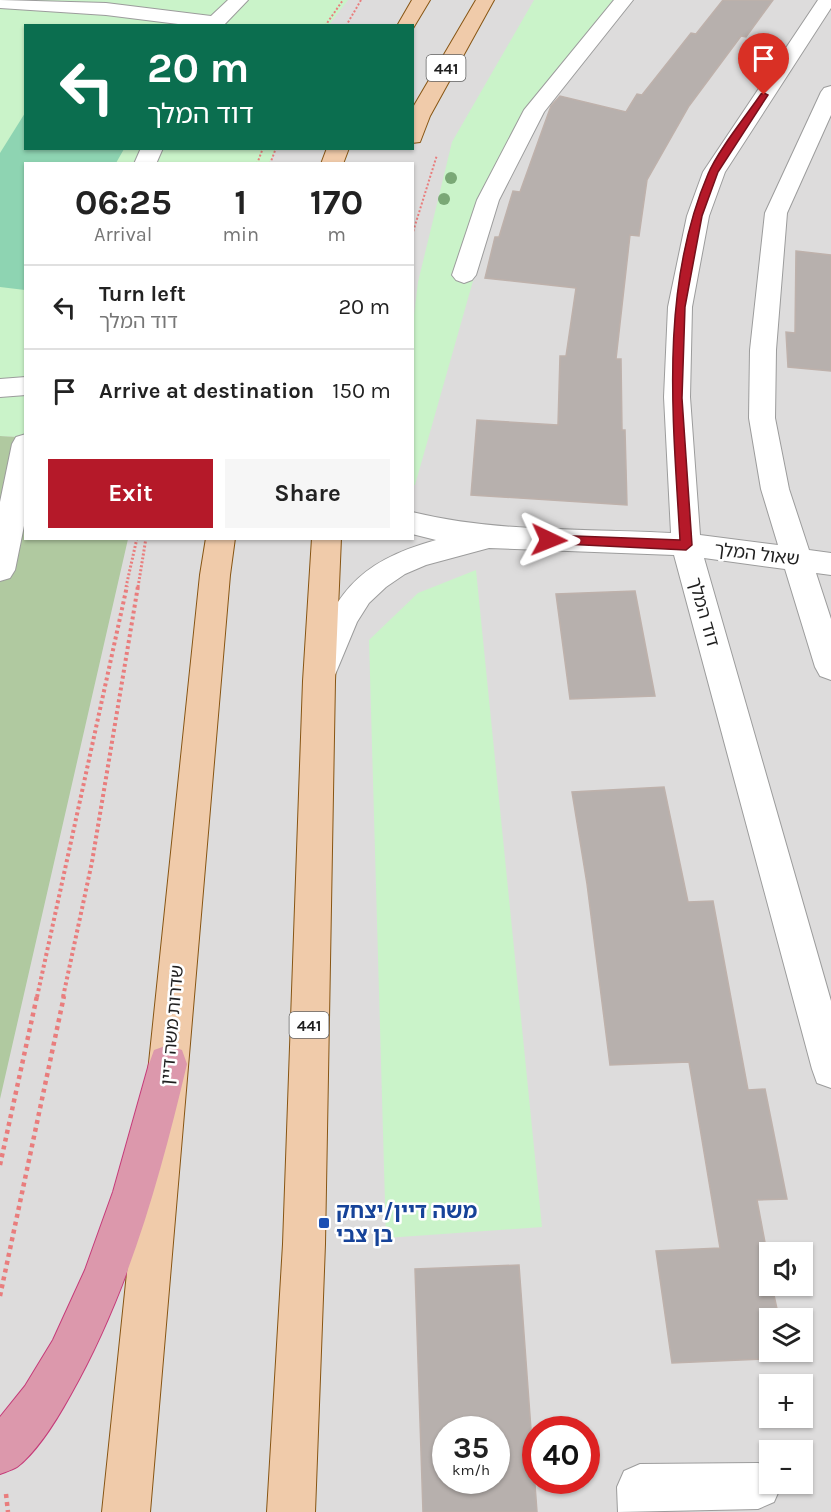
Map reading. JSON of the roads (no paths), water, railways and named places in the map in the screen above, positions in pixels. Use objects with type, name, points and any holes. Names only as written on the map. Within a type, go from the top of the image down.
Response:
[{"type":"highway","points":[[0,1450],[45,1395],[77,1338],[108,1271],[133,1197],[168,1064]]},
{"type":"main road","points":[[407,24],[421,0]]},
{"type":"main road","name":"441","points":[[414,132],[419,116],[484,0]]},
{"type":"main road","name":"שדרות משה דיין","points":[[126,1512],[215,575],[221,540]]},
{"type":"main road","name":"441","points":[[291,1512],[304,1244],[319,681],[327,540]]},
{"type":"street","points":[[0,2],[106,9],[212,24],[239,0]]},
{"type":"street","points":[[464,274],[488,200],[534,110],[624,0]]},
{"type":"street","name":"דוד המלך","points":[[827,0],[714,172],[698,216],[679,319],[677,398],[686,545],[831,1069]]},
{"type":"street","points":[[831,92],[776,213],[763,350],[762,418],[775,489],[831,668]]},
{"type":"street","points":[[0,388],[24,386]]},
{"type":"street","points":[[0,570],[24,454]]},
{"type":"street","name":"שאול המלך","points":[[414,523],[454,533],[503,538],[686,545],[831,564]]},
{"type":"street","name":"שאול המלך","points":[[319,681],[330,645],[344,617],[359,593],[378,575],[397,563],[423,555],[503,538]]},
{"type":"street","points":[[642,1512],[640,1487],[758,1486]]},
{"type":"place","name":"משה דיין/יצחק בן צבי","points":[[324,1223]]}]
